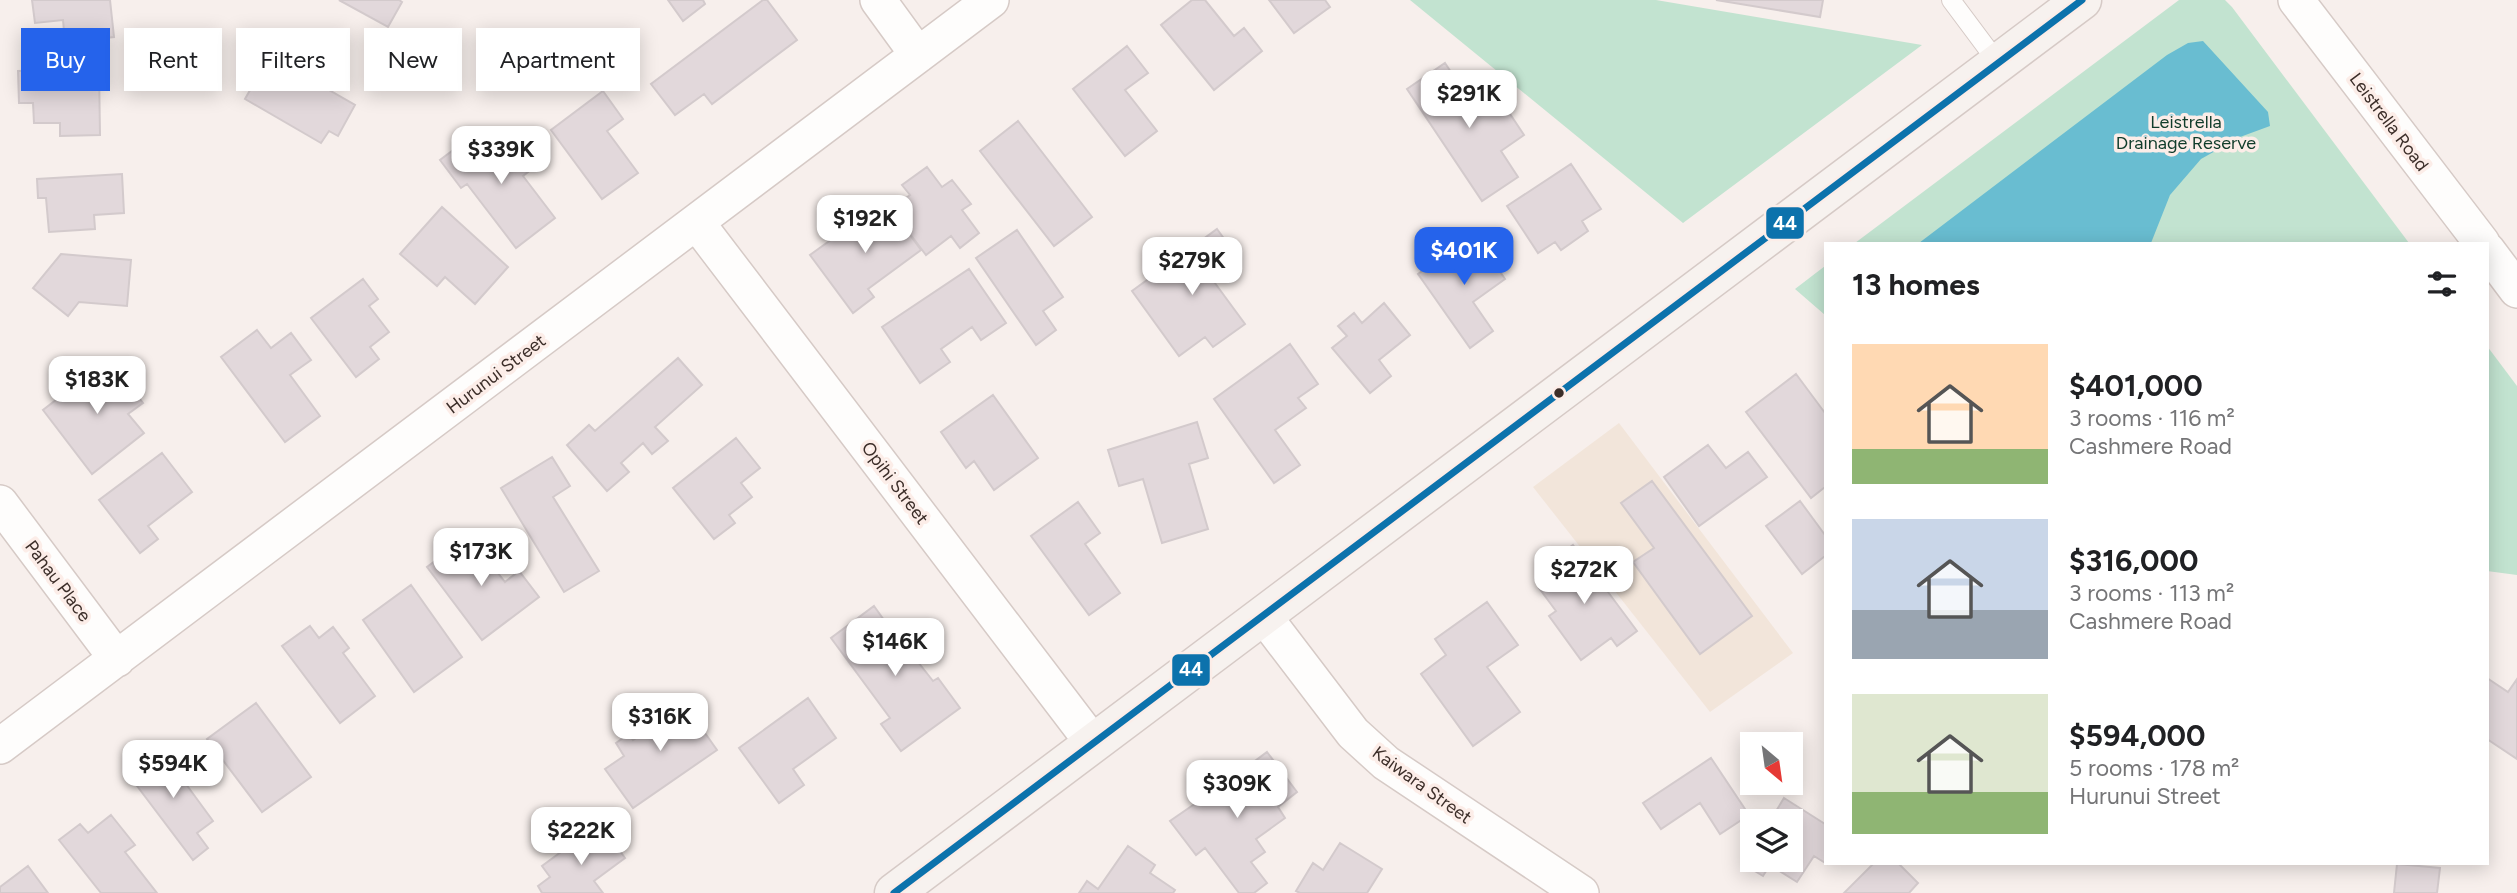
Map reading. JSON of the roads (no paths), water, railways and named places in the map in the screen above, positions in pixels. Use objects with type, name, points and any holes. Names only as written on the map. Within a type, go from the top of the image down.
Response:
[{"type":"main road","points":[[894,893],[2082,0]]},
{"type":"street","points":[[878,0],[918,55]]},
{"type":"street","name":"Hurunui Street","points":[[0,746],[991,0]]},
{"type":"street","name":"Leistrella Road","points":[[2296,0],[2481,242]]},
{"type":"street","name":"Opihi Street","points":[[697,223],[1093,743]]},
{"type":"street","points":[[2489,253],[2517,290]]},
{"type":"street","name":"Pahau Place","points":[[0,503],[117,659]]},
{"type":"street","name":"Kaiwara Street","points":[[1263,615],[1353,733],[1386,762],[1581,893]]},
{"type":"lane","points":[[1951,0],[1997,63]]},
{"type":"water","points":[[2203,41],[2268,112],[2270,126],[2240,137],[2201,159],[2170,195],[2151,242],[1920,242],[2167,55],[2188,43]]},
{"type":"park label","name":"Leistrella Drainage Reserve","points":[[2186,132]]}]
